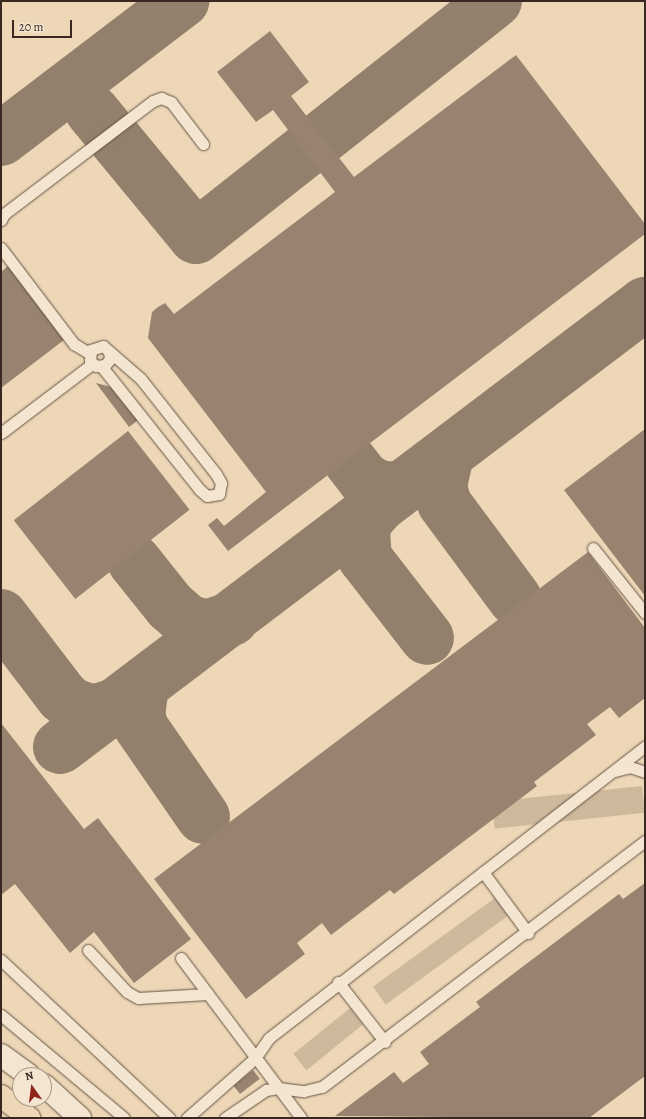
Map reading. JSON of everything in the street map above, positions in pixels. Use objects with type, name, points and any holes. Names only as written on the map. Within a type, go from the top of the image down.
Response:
[{"type":"main road","points":[[1,1096],[29,1118]]},
{"type":"street","points":[[1,1055],[18,1067]]},
{"type":"street","points":[[52,1092],[80,1118]]},
{"type":"lane","points":[[1,220],[4,214],[157,100],[171,102],[203,144]]},
{"type":"lane","points":[[1,248],[74,344],[94,361],[200,490],[207,496],[219,494],[221,483],[201,453],[142,379],[109,352],[98,346],[94,361]]},
{"type":"lane","points":[[1,433],[94,361],[110,359],[109,352]]},
{"type":"lane","points":[[594,548],[645,613]]},
{"type":"lane","points":[[187,1118],[255,1058],[269,1038],[338,982],[645,746]]},
{"type":"lane","points":[[608,774],[630,768],[645,772]]},
{"type":"lane","points":[[224,1118],[266,1090],[278,1088],[304,1091],[322,1087],[385,1042],[528,933],[645,841]]},
{"type":"lane","points":[[483,872],[528,933]]},
{"type":"lane","points":[[88,950],[127,992],[138,998],[208,994]]},
{"type":"lane","points":[[181,958],[301,1118]]},
{"type":"lane","points":[[1,960],[169,1118]]},
{"type":"lane","points":[[338,982],[385,1042]]},
{"type":"lane","points":[[1,1015],[124,1118]]},
{"type":"shaded area","points":[[642,786],[645,813],[495,829],[492,802]]},
{"type":"shaded area","points":[[495,898],[508,916],[386,1005],[373,987]]},
{"type":"shaded area","points":[[350,1008],[363,1024],[306,1070],[293,1054]]},
{"type":"building","points":[[270,31],[309,82],[291,96],[354,177],[516,55],[645,224],[645,234],[228,551],[208,525],[217,518],[224,526],[266,492],[148,338],[152,312],[158,307],[165,303],[174,314],[335,192],[273,110],[256,122],[217,72]]},
{"type":"building","points":[[8,266],[64,340],[1,388],[1,272]]},
{"type":"building","points":[[96,383],[111,387],[141,418],[129,427]]},
{"type":"building","points":[[645,429],[645,596],[564,490]]},
{"type":"building","points":[[128,431],[190,510],[75,599],[14,520]]},
{"type":"building","points":[[588,552],[645,628],[645,698],[619,718],[610,707],[587,724],[596,735],[534,782],[537,786],[394,894],[390,890],[331,935],[322,923],[297,943],[305,954],[246,999],[154,879]]},
{"type":"building","points":[[1,723],[84,829],[98,818],[191,939],[134,983],[94,932],[70,953],[15,884],[1,895]]},
{"type":"building","points":[[645,883],[645,1076],[589,1118],[335,1116],[394,1072],[403,1083],[429,1064],[420,1052],[480,1007],[476,1002],[619,894],[623,899]]},
{"type":"building","points":[[253,1070],[260,1079],[240,1094],[233,1085]]},
{"type":"taxiway","points":[[1,139],[182,1]]},
{"type":"taxiway","points":[[92,111],[196,237],[495,1]]},
{"type":"taxiway","points":[[60,747],[645,304]]},
{"type":"taxiway","points":[[447,455],[440,485],[444,503],[515,599]]},
{"type":"taxiway","points":[[350,461],[364,479],[378,487],[395,489],[413,482]]},
{"type":"taxiway","points":[[376,509],[366,520],[363,532],[365,558],[427,638]]},
{"type":"taxiway","points":[[134,561],[170,606],[187,621],[205,627],[232,619]]},
{"type":"taxiway","points":[[1,616],[62,696],[72,705],[93,712],[119,704]]},
{"type":"taxiway","points":[[142,686],[138,713],[141,727],[203,817]]}]
